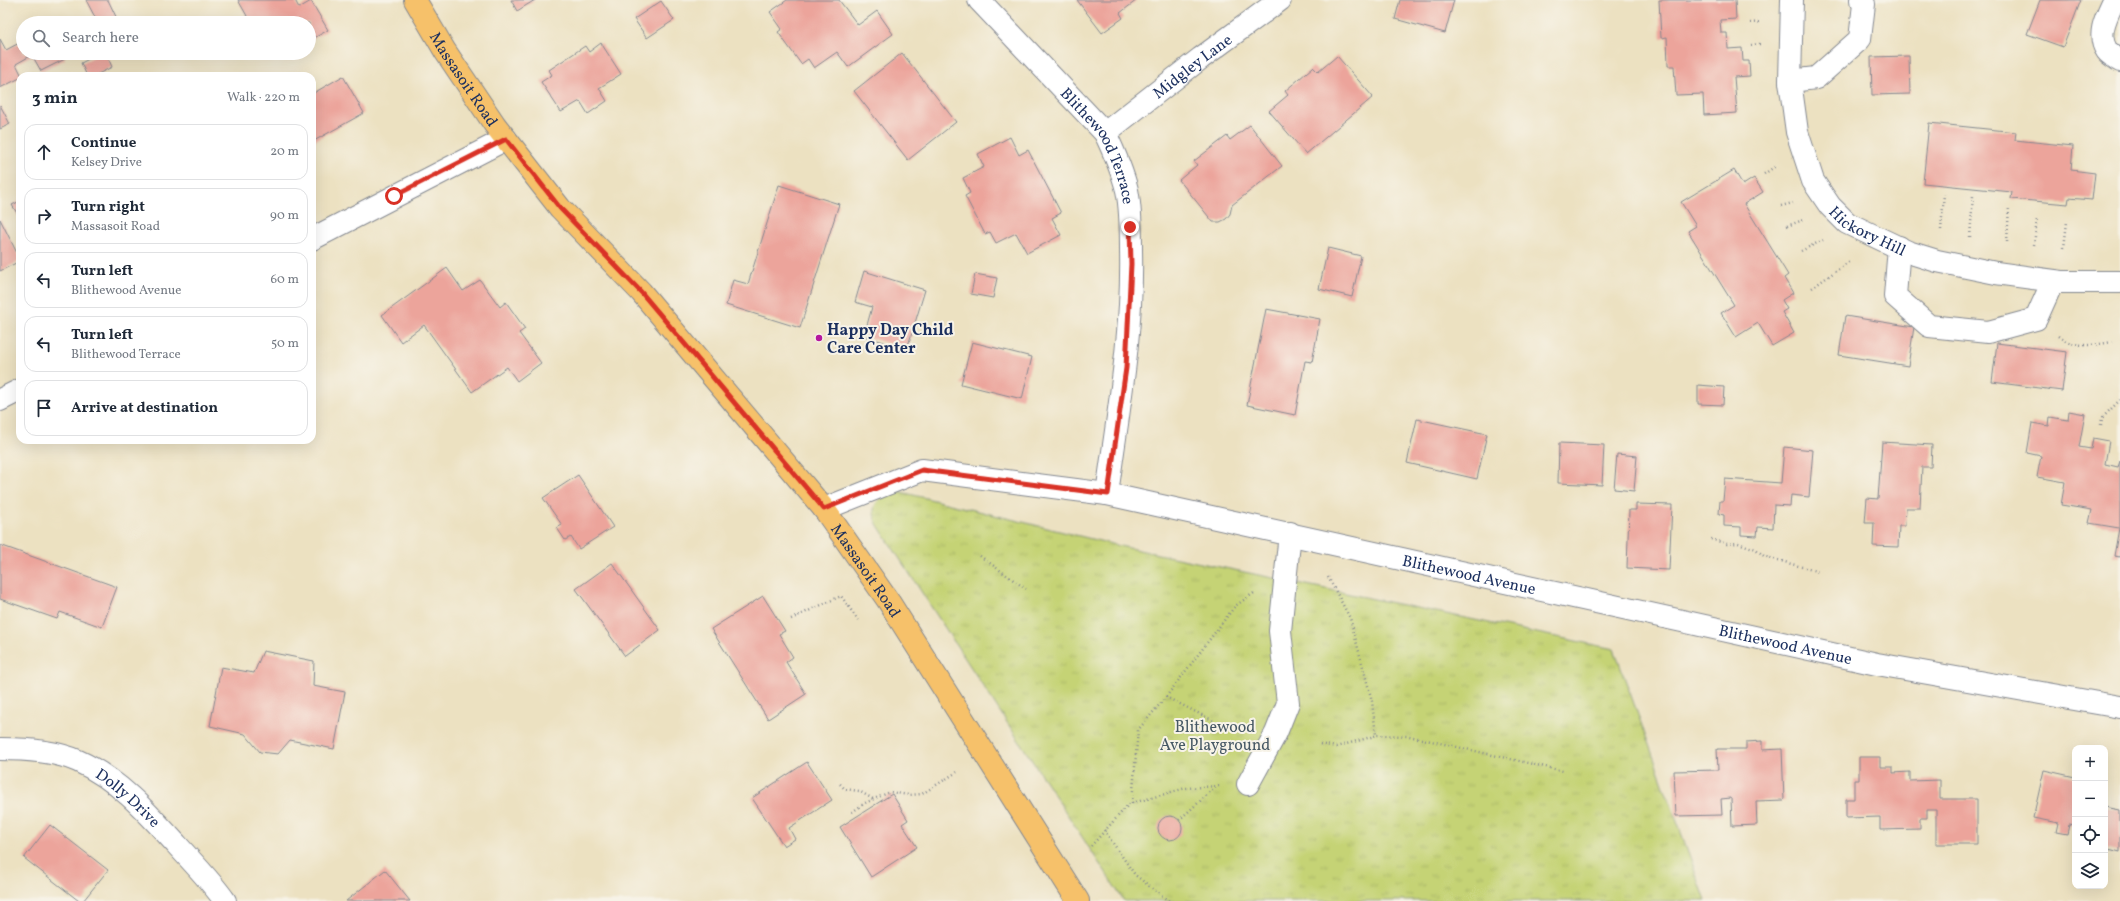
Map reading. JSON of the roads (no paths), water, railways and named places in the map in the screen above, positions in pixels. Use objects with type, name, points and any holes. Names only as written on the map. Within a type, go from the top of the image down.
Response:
[{"type":"main road","name":"Massasoit Road","points":[[415,0],[445,51],[506,139],[560,208],[641,292],[824,509],[889,602],[1078,901]]},
{"type":"street","name":"Blithewood Terrace","points":[[979,0],[1105,133],[1118,160],[1127,191],[1131,264],[1126,368],[1108,494]]},
{"type":"street","name":"Midgley Lane","points":[[1105,133],[1201,58],[1280,0]]},
{"type":"street","name":"Hickory Hill","points":[[1792,0],[1790,81],[1797,132],[1813,181],[1830,206],[1847,223],[1899,247],[1937,262],[1996,273],[2053,281],[2120,282]]},
{"type":"street","points":[[1790,81],[1816,78],[1860,39],[1864,4],[1861,0]]},
{"type":"street","points":[[2114,0],[2103,25],[2103,40],[2107,52],[2120,61]]},
{"type":"street","points":[[316,237],[506,139]]},
{"type":"street","points":[[1899,247],[1895,296],[1929,326],[1988,332],[2036,319],[2053,281]]},
{"type":"street","points":[[0,400],[16,392]]},
{"type":"street","name":"Blithewood Avenue","points":[[824,509],[922,470],[1108,494],[1290,533],[1877,664],[2120,707]]},
{"type":"street","points":[[1248,784],[1276,733],[1288,703],[1280,631],[1290,533]]},
{"type":"street","name":"Dolly Drive","points":[[0,748],[19,748],[77,760],[106,775],[145,810],[214,885],[225,901]]},
{"type":"place","name":"Happy Day Child Care Center","points":[[819,338]]},
{"type":"park label","name":"Blithewood Ave Playground","points":[[1215,735]]}]
